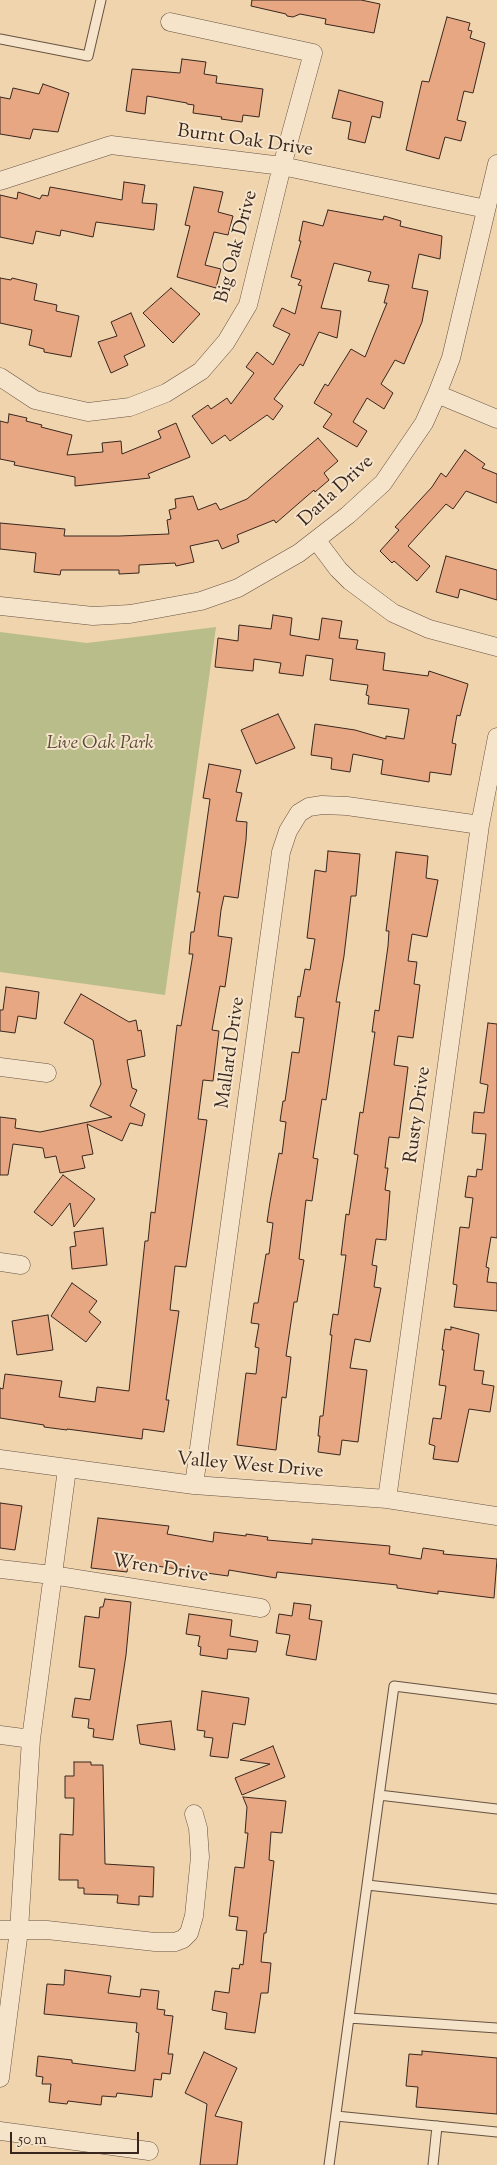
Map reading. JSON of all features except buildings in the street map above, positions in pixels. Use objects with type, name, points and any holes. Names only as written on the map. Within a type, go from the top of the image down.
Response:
[{"type":"street","name":"Big Oak Drive","points":[[0,377],[35,400],[88,412],[130,407],[166,393],[201,371],[226,342],[248,305],[282,166],[313,53],[170,22]]},
{"type":"street","name":"Burnt Oak Drive","points":[[0,182],[111,145],[282,166],[486,209]]},
{"type":"street","name":"Darla Drive","points":[[0,606],[93,616],[168,609],[201,601],[238,588],[317,541],[383,483],[424,422],[437,394],[450,358],[497,164]]},
{"type":"street","points":[[437,394],[497,419]]},
{"type":"street","points":[[317,541],[338,570],[393,614],[430,629],[497,647]]},
{"type":"street","name":"Rusty Drive","points":[[388,1499],[480,825],[497,737]]},
{"type":"street","name":"Mallard Drive","points":[[194,1485],[281,852],[288,831],[300,813],[309,807],[322,805],[347,806],[480,825]]},
{"type":"street","points":[[0,1066],[47,1073]]},
{"type":"street","points":[[0,1262],[20,1265]]},
{"type":"street","name":"Valley West Drive","points":[[0,1459],[194,1485],[388,1499],[497,1516]]},
{"type":"street","points":[[0,2078],[19,1930],[30,1739],[67,1469]]},
{"type":"street","name":"Wren Drive","points":[[0,1569],[52,1575],[261,1608]]},
{"type":"street","points":[[0,1735],[30,1739]]},
{"type":"street","points":[[0,1930],[47,1930],[155,1942],[175,1942],[183,1939],[189,1933],[194,1916],[200,1857],[198,1828],[194,1814]]},
{"type":"street","points":[[0,2131],[149,2151]]},
{"type":"lane","points":[[0,38],[88,56],[101,0]]},
{"type":"lane","points":[[330,2165],[394,1686],[497,1699]]},
{"type":"lane","points":[[379,1795],[497,1809]]},
{"type":"lane","points":[[367,1885],[497,1900]]},
{"type":"lane","points":[[349,2018],[497,2028]]},
{"type":"lane","points":[[336,2116],[497,2132]]},
{"type":"lane","points":[[432,2165],[437,2126]]},
{"type":"green space","name":"Live Oak Park","points":[[216,627],[165,995],[0,972],[0,632],[87,643]]}]
